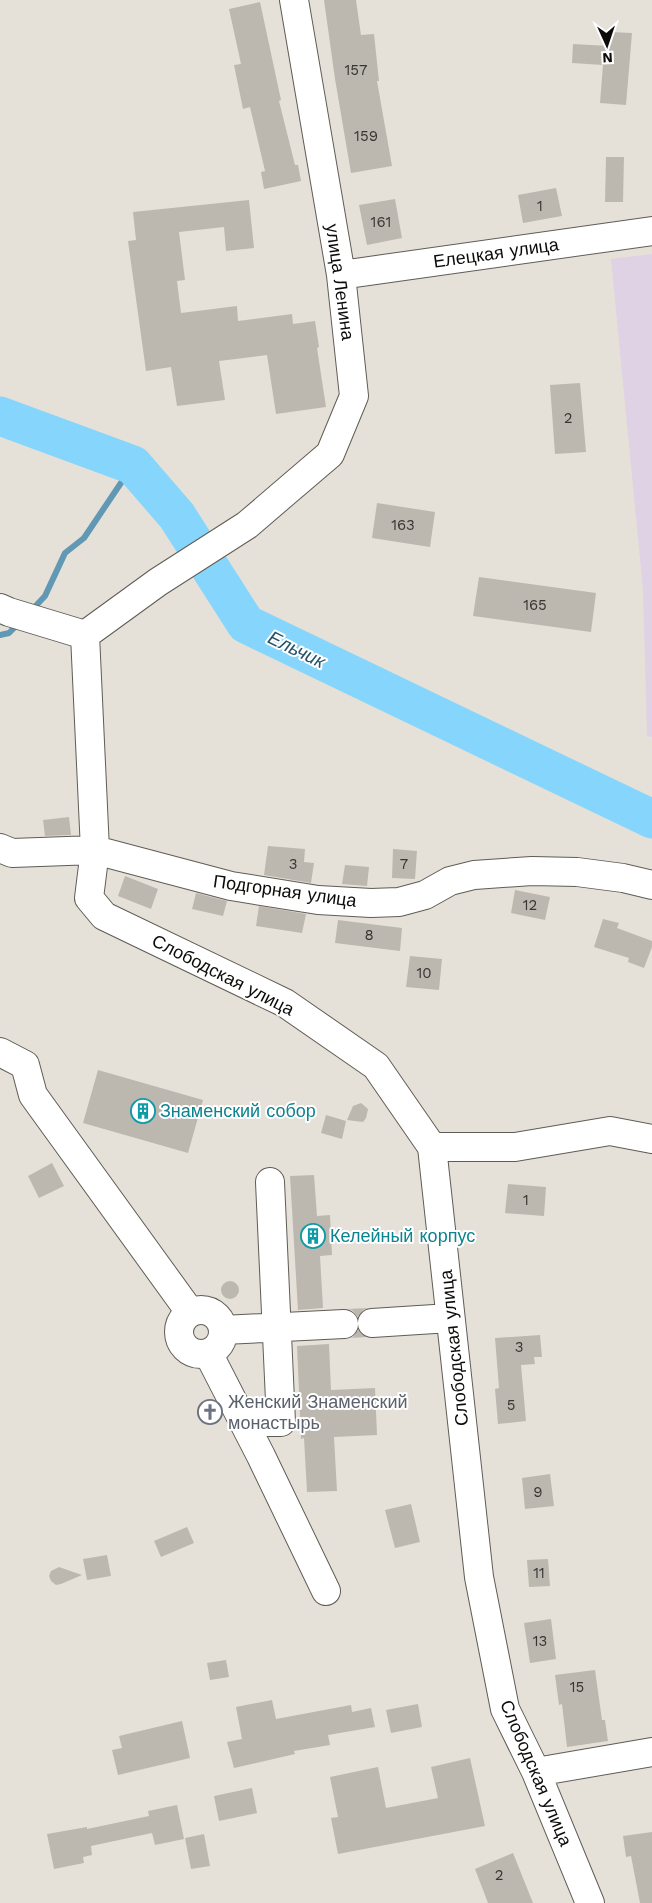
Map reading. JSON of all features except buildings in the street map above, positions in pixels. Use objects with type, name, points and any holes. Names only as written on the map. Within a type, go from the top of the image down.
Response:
[{"type":"street","name":"улица Ленина","points":[[85,634],[158,582],[247,524],[330,454],[354,396],[341,275],[294,0]]},
{"type":"street","name":"Елецкая улица","points":[[341,275],[652,231]]},
{"type":"street","points":[[4,610],[85,634],[95,850]]},
{"type":"street","name":"Подгорная улица","points":[[0,848],[12,852],[95,850],[231,886],[318,900],[371,904],[399,902],[424,895],[450,881],[474,874],[532,871],[577,872],[623,878],[652,885]]},
{"type":"street","name":"Слободская улица","points":[[95,850],[89,898],[104,916],[285,1003],[376,1066],[432,1147],[479,1577],[506,1709],[536,1772],[590,1903]]},
{"type":"street","points":[[0,1052],[25,1065],[33,1095],[190,1312]]},
{"type":"street","points":[[432,1147],[515,1147],[610,1131],[652,1139]]},
{"type":"street","points":[[243,1422],[281,1422],[270,1182]]},
{"type":"street","points":[[204,1310],[218,1317],[223,1330],[220,1343],[208,1353],[196,1354],[183,1346],[178,1331],[184,1317],[190,1312],[204,1310]]},
{"type":"street","points":[[372,1322],[450,1318]]},
{"type":"street","points":[[223,1330],[344,1324]]},
{"type":"street","points":[[208,1353],[326,1591]]},
{"type":"street","points":[[536,1772],[652,1752]]},
{"type":"shaded area","points":[[652,254],[652,737],[647,736],[643,590],[611,259]]},
{"type":"waterway","name":"Ельчик","points":[[0,416],[133,465],[177,516],[246,624],[652,819]]},
{"type":"waterway","points":[[30,612],[45,596],[65,553],[84,538],[133,465]]},
{"type":"waterway","points":[[0,635],[9,633],[19,623]]},
{"type":"place","name":"Знаменский собор","points":[[143,1111]]},
{"type":"place","name":"Келейный корпус","points":[[313,1236]]},
{"type":"place","name":"Женский Знаменский монастырь","points":[[210,1412]]}]
